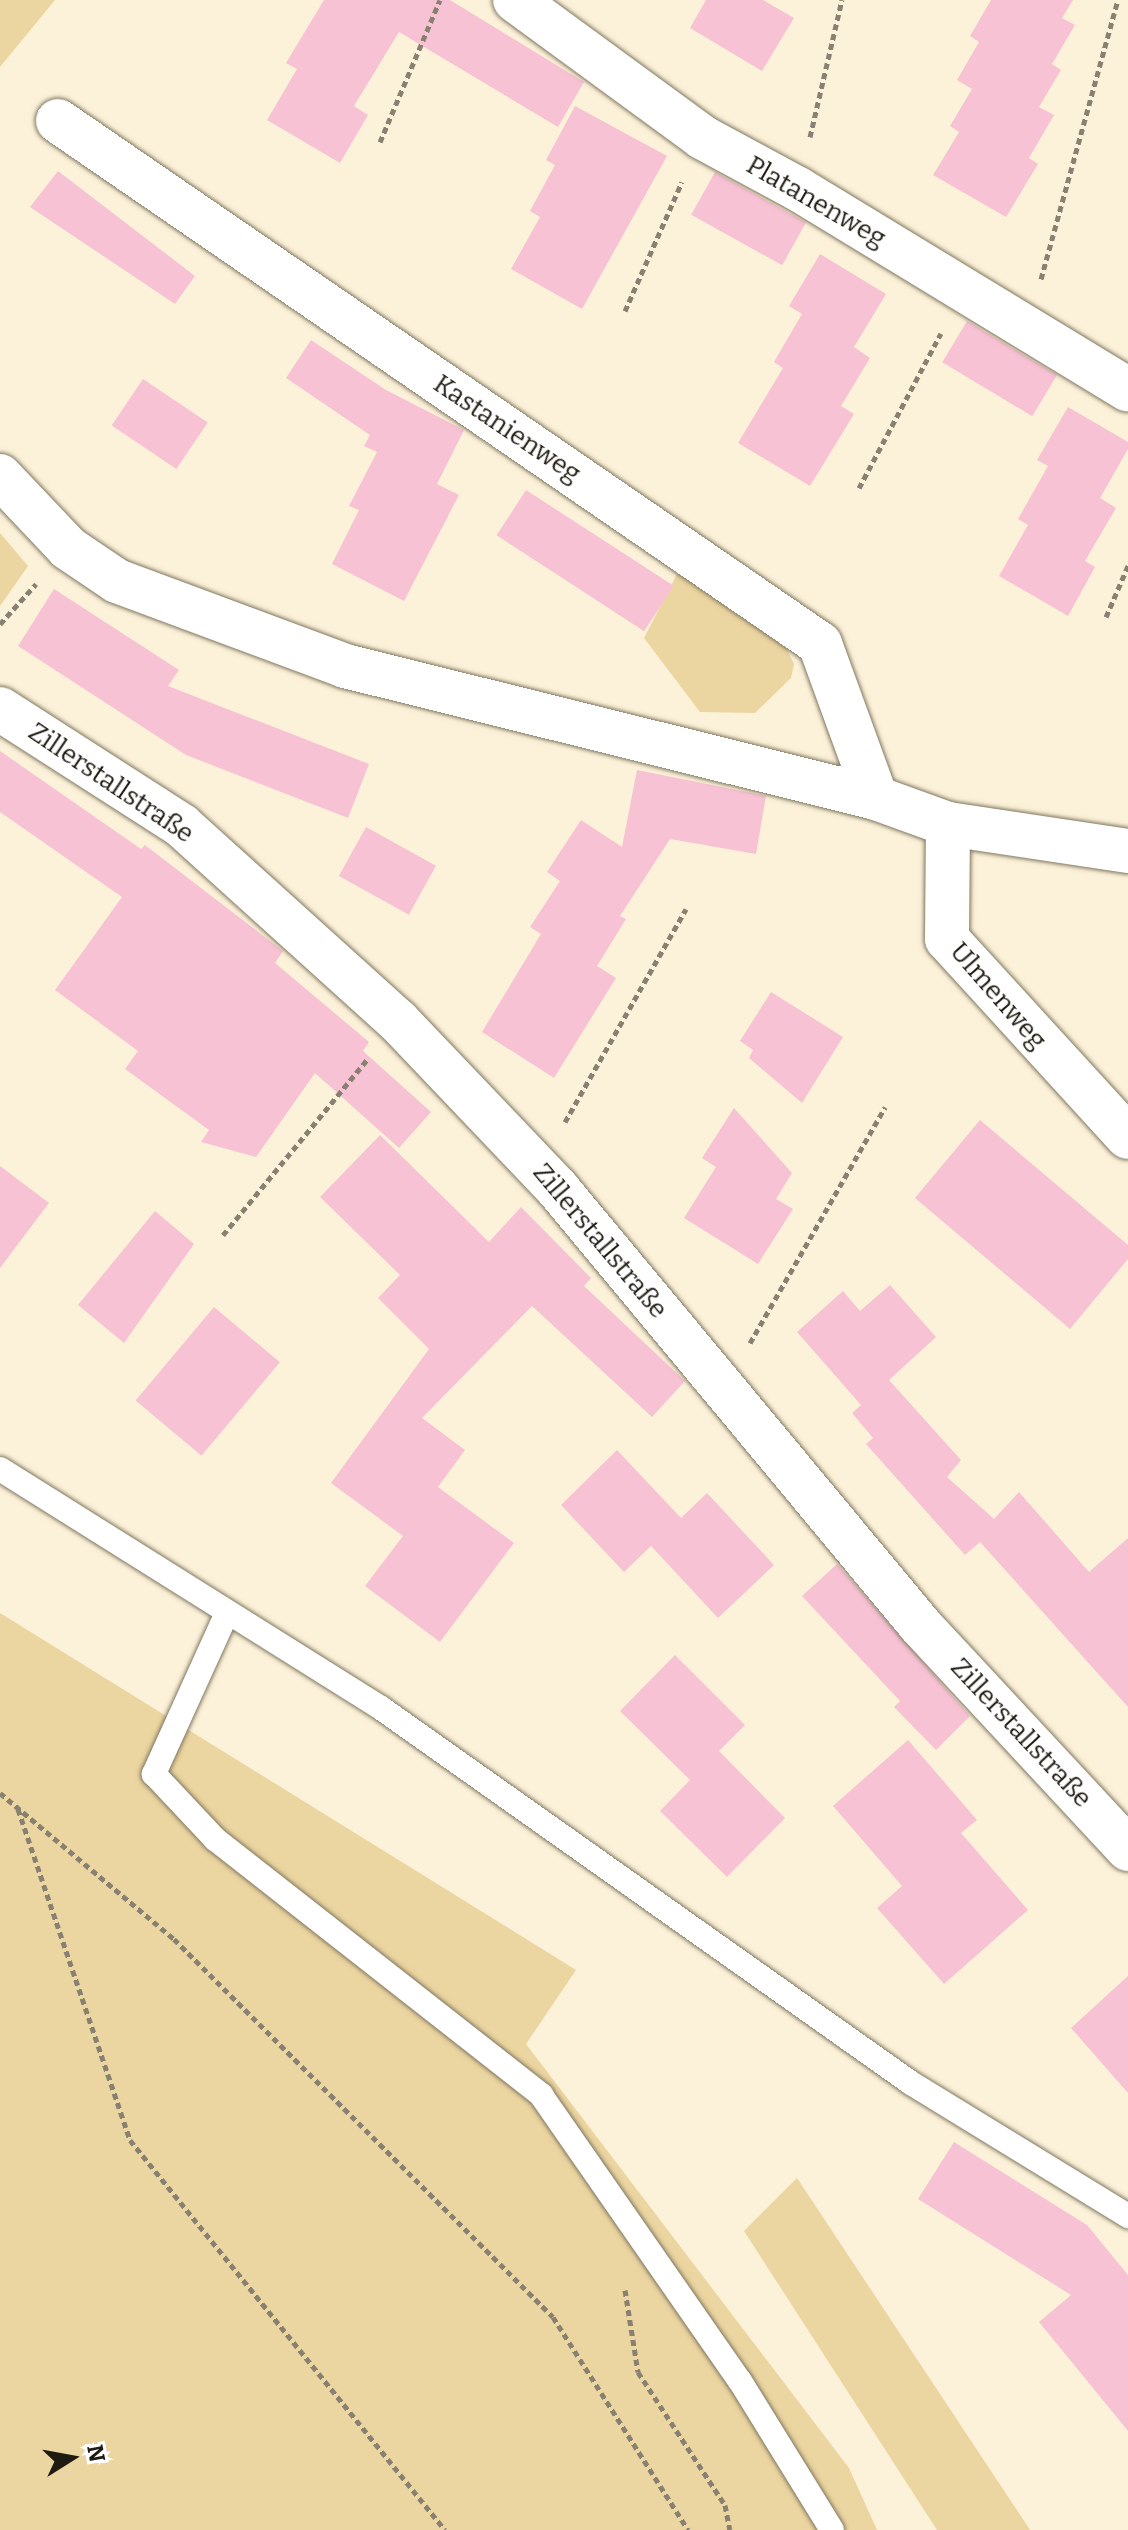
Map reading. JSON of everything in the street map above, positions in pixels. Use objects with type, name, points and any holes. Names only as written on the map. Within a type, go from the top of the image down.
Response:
[{"type":"street","name":"Platanenweg","points":[[515,0],[702,137],[798,189],[1128,390]]},
{"type":"street","name":"Kastanienweg","points":[[58,121],[820,644],[876,798]]},
{"type":"street","points":[[0,476],[68,548],[117,581],[345,666],[876,798],[948,824],[1128,851]]},
{"type":"street","name":"Zillerstallstraße","points":[[0,709],[182,826],[398,1021],[539,1168],[920,1625],[1128,1849]]},
{"type":"street","name":"Ulmenweg","points":[[948,824],[947,939],[1128,1137]]},
{"type":"lane","points":[[0,1469],[226,1615],[381,1708],[911,2083],[1128,2216]]},
{"type":"lane","points":[[226,1615],[154,1774],[215,1839],[541,2095],[740,2381],[832,2530]]},
{"type":"path","points":[[380,142],[440,0]]},
{"type":"path","points":[[798,189],[842,0]]},
{"type":"path","points":[[1027,330],[1118,0]]},
{"type":"path","points":[[625,311],[702,137]]},
{"type":"path","points":[[859,488],[964,290]]},
{"type":"path","points":[[1106,617],[1128,566]]},
{"type":"path","points":[[539,1168],[686,909]]},
{"type":"path","points":[[223,1235],[398,1021]]},
{"type":"path","points":[[724,1389],[885,1107]]},
{"type":"path","points":[[0,1793],[174,1939],[553,2317],[688,2530]]},
{"type":"path","points":[[18,1808],[130,2140],[445,2530]]},
{"type":"path","points":[[623,2280],[638,2372],[725,2505],[730,2530]]},
{"type":"shaded area","points":[[0,0],[55,0],[0,67]]},
{"type":"shaded area","points":[[0,533],[28,566],[0,606]]},
{"type":"shaded area","points":[[681,566],[773,621],[794,664],[791,678],[755,713],[700,712],[644,638]]},
{"type":"shaded area","points":[[0,1613],[576,1970],[526,2044],[849,2468],[877,2530],[0,2530]]},
{"type":"shaded area","points":[[797,2178],[1030,2530],[937,2530],[744,2231]]},
{"type":"building","points":[[324,0],[450,0],[584,82],[558,127],[399,32],[354,106],[368,115],[340,163],[267,120],[297,69],[286,63]]},
{"type":"building","points":[[706,0],[763,0],[794,18],[762,71],[690,28]]},
{"type":"building","points":[[991,0],[1073,0],[1062,18],[1075,25],[1052,64],[1061,70],[1039,107],[1054,115],[1029,158],[1038,164],[1006,217],[933,175],[959,132],[950,126],[972,89],[957,80],[979,42],[970,36]]},
{"type":"building","points":[[575,106],[667,156],[582,309],[511,269],[540,217],[530,211],[555,165],[546,160]]},
{"type":"building","points":[[58,171],[195,276],[175,304],[30,207]]},
{"type":"building","points":[[715,172],[806,222],[782,265],[691,215]]},
{"type":"building","points":[[820,254],[886,294],[854,347],[870,358],[841,406],[854,414],[810,486],[738,443],[783,368],[774,362],[802,314],[789,306]]},
{"type":"building","points":[[967,321],[1057,375],[1032,416],[942,362]]},
{"type":"building","points":[[311,340],[386,390],[464,430],[437,484],[459,495],[404,601],[332,564],[359,510],[349,506],[377,452],[364,446],[370,435],[286,378]]},
{"type":"building","points":[[143,379],[208,423],[176,469],[112,425]]},
{"type":"building","points":[[1068,407],[1128,442],[1128,449],[1100,498],[1116,508],[1085,561],[1095,567],[1068,616],[999,576],[1028,525],[1018,519],[1048,466],[1037,460]]},
{"type":"building","points":[[526,490],[674,586],[644,631],[497,535]]},
{"type":"building","points":[[54,589],[179,670],[168,686],[369,764],[348,818],[186,755],[18,646]]},
{"type":"building","points":[[0,751],[141,849],[145,845],[283,951],[275,963],[369,1042],[363,1051],[431,1112],[399,1148],[315,1073],[256,1157],[201,1142],[209,1130],[125,1069],[138,1051],[55,990],[122,897],[0,812]]},
{"type":"building","points":[[637,770],[766,796],[756,854],[670,839],[620,916],[626,919],[597,966],[616,978],[554,1078],[482,1032],[541,934],[530,927],[560,881],[547,872],[581,820],[622,847]]},
{"type":"building","points":[[366,827],[436,866],[409,915],[339,876]]},
{"type":"building","points":[[771,992],[843,1037],[802,1103],[749,1058],[753,1050],[740,1041]]},
{"type":"building","points":[[734,1108],[792,1173],[776,1199],[793,1209],[758,1264],[684,1218],[716,1167],[702,1158]]},
{"type":"building","points":[[980,1120],[1128,1245],[1128,1259],[1070,1329],[915,1198]]},
{"type":"building","points":[[380,1135],[489,1242],[521,1207],[591,1278],[584,1286],[685,1381],[652,1417],[532,1306],[422,1418],[465,1450],[438,1487],[514,1543],[440,1642],[365,1586],[403,1536],[331,1483],[429,1349],[378,1298],[400,1275],[320,1197]]},
{"type":"building","points":[[0,1166],[49,1203],[0,1268]]},
{"type":"building","points":[[155,1211],[194,1244],[124,1343],[78,1305]]},
{"type":"building","points":[[890,1285],[936,1337],[889,1380],[961,1460],[947,1477],[994,1519],[1019,1492],[1089,1572],[1128,1538],[1128,1707],[980,1542],[965,1555],[866,1444],[873,1438],[852,1413],[861,1405],[797,1332],[843,1291],[860,1311]]},
{"type":"building","points":[[214,1307],[280,1362],[201,1456],[136,1400]]},
{"type":"building","points":[[617,1450],[681,1518],[707,1493],[774,1565],[718,1618],[651,1546],[624,1572],[561,1505]]},
{"type":"building","points":[[837,1564],[970,1716],[936,1750],[894,1707],[900,1701],[802,1596]]},
{"type":"building","points":[[675,1655],[745,1725],[719,1751],[785,1818],[727,1877],[660,1811],[690,1780],[620,1711]]},
{"type":"building","points":[[908,1740],[977,1820],[961,1833],[1028,1910],[944,1984],[877,1908],[902,1886],[833,1806]]},
{"type":"building","points":[[1128,1976],[1128,2093],[1071,2028]]},
{"type":"building","points":[[954,2142],[1087,2225],[1128,2275],[1128,2431],[1039,2322],[1071,2295],[918,2199]]}]
